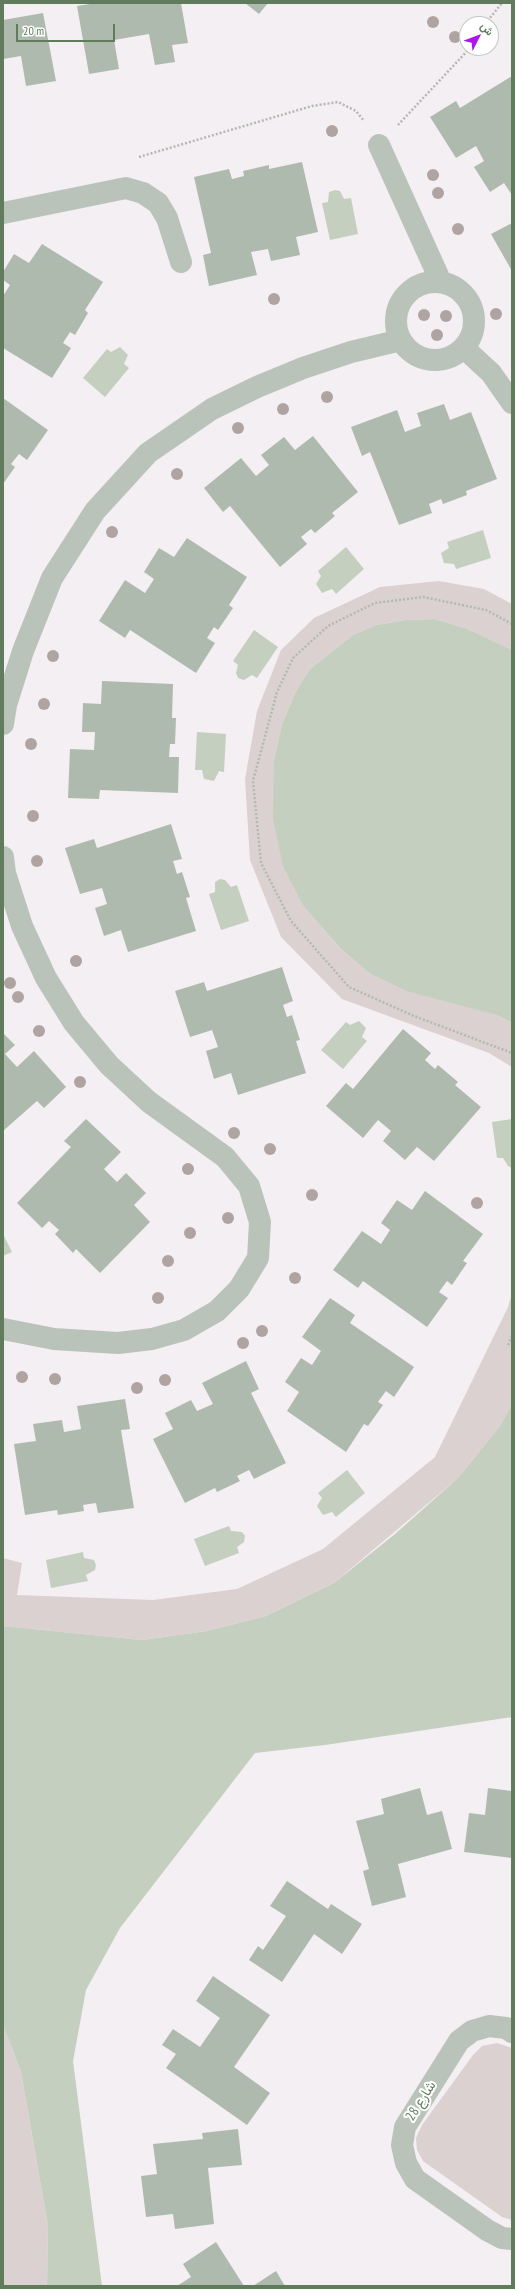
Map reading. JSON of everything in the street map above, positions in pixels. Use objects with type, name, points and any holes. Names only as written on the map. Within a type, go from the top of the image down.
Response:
[{"type":"street","points":[[379,145],[441,282]]},
{"type":"street","points":[[3,213],[126,188],[143,193],[158,203],[167,218],[181,262]]},
{"type":"street","points":[[441,282],[454,287],[465,296],[472,308],[474,322],[472,336],[464,348],[452,356],[438,360],[424,358],[411,351],[401,340],[397,326],[398,312],[403,298],[414,288],[426,283],[441,282]]},
{"type":"street","points":[[3,724],[13,653],[52,578],[95,511],[148,453],[212,409],[257,387],[303,368],[351,352],[401,340]]},
{"type":"street","points":[[464,348],[491,372],[512,403]]},
{"type":"street","points":[[3,857],[5,873],[22,926],[46,978],[74,1023],[109,1065],[149,1102],[226,1157],[249,1186],[260,1222],[258,1258],[239,1289],[217,1312],[184,1330],[152,1339],[118,1343],[54,1339],[3,1329]]},
{"type":"street","name":"شارع 28","points":[[512,2032],[506,2028],[489,2026],[472,2031],[459,2041],[405,2127],[402,2145],[406,2163],[415,2178],[487,2230],[502,2238],[512,2239]]},
{"type":"path","points":[[491,16],[502,3]]},
{"type":"path","points":[[140,157],[312,106],[338,102],[356,111],[379,145],[462,56]]},
{"type":"path","points":[[512,624],[486,610],[423,597],[375,603],[328,626],[292,658],[277,692],[253,781],[261,863],[290,921],[349,987],[414,1016],[512,1053]]},
{"type":"path","points":[[508,1345],[512,1336]]},
{"type":"shaded area","points":[[335,190],[340,191],[344,199],[351,198],[358,234],[330,240],[322,203],[328,202],[329,192]]},
{"type":"shaded area","points":[[120,347],[128,355],[124,364],[129,368],[105,397],[83,378],[107,349],[111,352]]},
{"type":"shaded area","points":[[483,530],[491,558],[456,569],[454,564],[444,563],[441,553],[449,548],[447,542]]},
{"type":"shaded area","points":[[346,547],[364,569],[336,594],[332,589],[322,593],[316,584],[321,576],[318,571]]},
{"type":"shaded area","points":[[439,581],[484,589],[512,604],[512,650],[468,629],[435,619],[406,620],[376,625],[353,635],[310,669],[296,691],[282,724],[274,760],[304,907],[341,949],[369,973],[497,1015],[512,1023],[512,1067],[489,1053],[342,999],[281,937],[250,860],[245,779],[257,711],[281,650],[314,618],[380,587]]},
{"type":"shaded area","points":[[435,619],[468,629],[512,650],[512,1023],[497,1015],[407,991],[369,973],[341,949],[304,907],[283,866],[273,819],[274,760],[282,724],[296,691],[310,669],[353,635],[376,625],[406,620]]},
{"type":"shaded area","points":[[254,630],[278,647],[257,678],[252,675],[244,680],[238,678],[236,673],[238,665],[233,661]]},
{"type":"shaded area","points":[[197,732],[226,734],[224,772],[219,771],[214,781],[204,779],[202,770],[195,770]]},
{"type":"shaded area","points":[[220,879],[225,880],[231,887],[237,885],[249,921],[221,930],[209,894],[215,892],[215,882]]},
{"type":"shaded area","points":[[359,1021],[366,1028],[362,1037],[367,1041],[343,1069],[321,1050],[346,1022],[350,1025]]},
{"type":"shaded area","points":[[512,1119],[512,1168],[508,1166],[503,1158],[497,1158],[492,1122]]},
{"type":"shaded area","points":[[3,1234],[12,1252],[3,1256]]},
{"type":"shaded area","points":[[512,1293],[512,1404],[500,1426],[458,1478],[334,1583],[266,1616],[207,1631],[142,1640],[3,1626],[3,1558],[22,1563],[17,1595],[153,1600],[237,1589],[323,1549],[435,1457],[508,1307]]},
{"type":"shaded area","points":[[512,1404],[512,1717],[325,1745],[255,1753],[120,1928],[86,1990],[73,2061],[102,2286],[47,2286],[48,2226],[21,2072],[3,2025],[3,1626],[142,1640],[207,1631],[266,1616],[334,1583],[395,1534],[458,1478],[500,1426]]},
{"type":"shaded area","points":[[347,1470],[365,1493],[336,1517],[332,1512],[323,1515],[317,1506],[322,1498],[318,1493]]},
{"type":"shaded area","points":[[229,1526],[231,1531],[242,1532],[245,1536],[244,1542],[237,1547],[239,1553],[205,1566],[194,1539]]},
{"type":"shaded area","points":[[83,1552],[84,1558],[94,1560],[96,1565],[95,1570],[86,1575],[88,1581],[51,1588],[46,1560]]},
{"type":"shaded area","points":[[3,2025],[21,2072],[48,2226],[47,2286],[3,2286]]},
{"type":"shaded area","points":[[497,2043],[512,2048],[512,2220],[502,2217],[423,2161],[417,2150],[416,2138],[422,2125],[473,2055],[482,2046]]},
{"type":"building","points":[[96,3],[181,3],[188,43],[172,45],[175,62],[155,65],[149,34],[114,40],[119,69],[89,74],[77,6]]},
{"type":"building","points":[[245,3],[268,3],[259,14]]},
{"type":"building","points":[[43,13],[56,81],[26,86],[21,56],[3,59],[3,20]]},
{"type":"building","points":[[512,76],[512,195],[504,183],[490,192],[474,167],[484,161],[476,146],[456,158],[430,117],[456,101],[460,108]]},
{"type":"building","points":[[302,162],[318,232],[296,237],[300,255],[271,261],[268,249],[251,252],[257,275],[209,286],[203,255],[211,253],[194,177],[229,169],[232,179],[244,176],[243,171],[269,165],[269,169]]},
{"type":"building","points":[[512,223],[512,271],[491,234]]},
{"type":"building","points":[[42,244],[103,282],[85,310],[88,313],[75,335],[70,332],[63,343],[71,348],[52,378],[3,348],[3,296],[10,285],[3,280],[3,272],[14,254],[29,263]]},
{"type":"building","points":[[3,398],[48,430],[27,460],[19,454],[11,464],[15,467],[3,484]]},
{"type":"building","points":[[444,404],[450,420],[471,412],[497,479],[466,491],[467,495],[443,504],[441,499],[429,504],[432,513],[399,525],[370,452],[362,456],[351,427],[397,410],[405,432],[421,426],[417,413]]},
{"type":"building","points":[[313,436],[358,492],[332,513],[335,516],[315,533],[311,529],[301,537],[307,544],[280,567],[230,506],[223,512],[204,488],[241,458],[256,476],[269,465],[261,455],[284,437],[295,450]]},
{"type":"building","points":[[187,538],[247,577],[229,605],[233,608],[218,630],[214,627],[207,638],[215,643],[196,673],[130,630],[125,638],[99,621],[125,580],[145,593],[154,579],[144,572],[159,548],[174,557]]},
{"type":"building","points":[[102,681],[173,684],[172,718],[176,718],[175,744],[170,744],[169,757],[179,757],[178,793],[100,790],[99,799],[68,798],[70,749],[94,750],[95,732],[82,732],[83,703],[101,704]]},
{"type":"building","points":[[171,824],[182,859],[173,861],[177,874],[182,872],[190,897],[186,898],[196,931],[128,952],[121,930],[104,936],[95,908],[107,904],[102,888],[80,894],[65,848],[94,839],[97,848]]},
{"type":"building","points":[[282,967],[293,1001],[283,1005],[287,1017],[292,1015],[300,1040],[296,1041],[306,1073],[238,1095],[231,1073],[214,1079],[206,1051],[218,1047],[212,1030],[190,1037],[175,991],[204,982],[207,991]]},
{"type":"building","points":[[403,1029],[431,1053],[425,1060],[435,1069],[438,1065],[458,1082],[455,1085],[481,1107],[434,1161],[417,1147],[405,1160],[383,1141],[391,1131],[378,1120],[363,1138],[326,1106],[346,1083],[353,1089]]},
{"type":"building","points":[[3,1033],[15,1045],[5,1054],[17,1067],[34,1051],[66,1087],[44,1108],[37,1101],[3,1131]]},
{"type":"building","points":[[86,1119],[121,1152],[104,1169],[117,1182],[126,1173],[146,1193],[134,1205],[150,1222],[100,1273],[76,1249],[73,1253],[55,1234],[59,1230],[49,1221],[42,1228],[17,1203],[71,1147],[64,1141]]},
{"type":"building","points":[[425,1191],[483,1234],[463,1261],[467,1263],[452,1285],[447,1281],[439,1292],[448,1298],[427,1327],[363,1281],[358,1288],[333,1270],[362,1231],[381,1244],[390,1230],[381,1223],[397,1200],[412,1210]]},
{"type":"building","points":[[330,1298],[355,1315],[350,1323],[414,1367],[394,1397],[386,1391],[378,1402],[383,1405],[368,1426],[364,1424],[346,1452],[287,1411],[299,1392],[285,1382],[301,1358],[312,1365],[321,1351],[302,1337]]},
{"type":"building","points":[[246,1361],[259,1389],[251,1393],[286,1463],[254,1479],[249,1470],[237,1476],[240,1481],[217,1492],[215,1488],[185,1503],[153,1439],[173,1429],[165,1413],[191,1400],[197,1411],[213,1404],[202,1383]]},
{"type":"building","points":[[125,1399],[130,1429],[121,1430],[134,1508],[98,1513],[96,1503],[83,1505],[84,1511],[58,1515],[57,1510],[25,1515],[14,1444],[36,1441],[33,1424],[62,1420],[64,1432],[81,1429],[77,1406]]},
{"type":"building","points":[[420,1788],[427,1815],[442,1811],[452,1849],[398,1864],[406,1897],[372,1906],[363,1871],[369,1869],[356,1821],[384,1814],[381,1799]]},
{"type":"building","points":[[488,1788],[512,1791],[512,1858],[464,1852],[469,1813],[485,1815]]},
{"type":"building","points":[[287,1881],[328,1909],[331,1904],[362,1924],[342,1954],[314,1934],[282,1982],[249,1960],[258,1946],[263,1950],[286,1916],[270,1906]]},
{"type":"building","points":[[213,1976],[270,2015],[234,2067],[270,2093],[247,2125],[166,2068],[176,2054],[162,2045],[173,2029],[200,2047],[220,2018],[196,2001]]},
{"type":"building","points":[[238,2129],[242,2165],[208,2168],[214,2224],[175,2229],[173,2214],[146,2217],[141,2176],[157,2174],[153,2144],[203,2139],[202,2133]]},
{"type":"building","points":[[216,2242],[244,2286],[177,2286],[191,2277],[183,2264]]},
{"type":"building","points":[[276,2271],[285,2286],[253,2286]]}]
